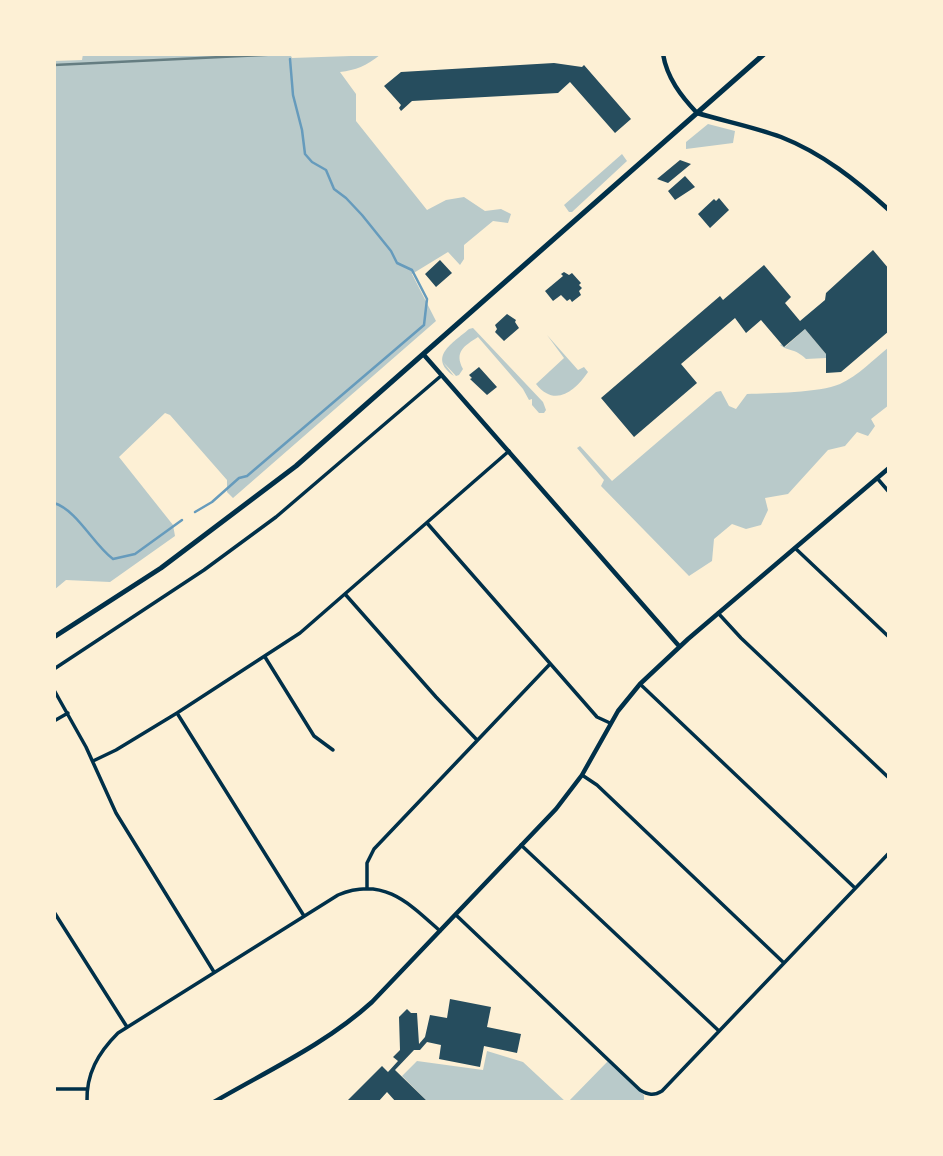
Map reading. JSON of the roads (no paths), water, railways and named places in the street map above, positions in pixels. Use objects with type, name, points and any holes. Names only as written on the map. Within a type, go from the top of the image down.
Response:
[{"type":"highway","points":[[54,637],[161,568],[265,491],[424,355],[764,54]]},
{"type":"street","points":[[663,54],[675,86],[697,113],[769,133],[797,144],[845,173],[889,211]]},
{"type":"street","points":[[424,355],[679,646]]},
{"type":"street","points":[[54,669],[194,577],[276,517],[443,375]]},
{"type":"street","points":[[93,761],[177,713],[300,632],[509,451]]},
{"type":"street","points":[[214,1102],[349,1022],[372,1002],[556,809],[583,775],[623,703],[640,684],[679,646],[889,468]]},
{"type":"street","points":[[877,478],[889,492]]},
{"type":"street","points":[[427,523],[597,717],[610,723]]},
{"type":"street","points":[[795,548],[889,637]]},
{"type":"street","points":[[345,594],[477,740]]},
{"type":"street","points":[[718,613],[889,778]]},
{"type":"street","points":[[265,657],[314,736],[333,750]]},
{"type":"street","points":[[367,889],[368,863],[374,849],[550,664]]},
{"type":"street","points":[[640,684],[855,888]]},
{"type":"street","points":[[54,690],[93,761],[116,813],[214,972]]},
{"type":"street","points":[[54,721],[68,713]]},
{"type":"street","points":[[177,713],[304,916]]},
{"type":"street","points":[[583,775],[597,785],[784,962]]},
{"type":"street","points":[[521,845],[719,1031]]},
{"type":"street","points":[[456,914],[640,1090],[655,1094],[663,1091],[889,853]]},
{"type":"street","points":[[87,1102],[92,1068],[102,1051],[127,1027],[344,892],[379,890],[401,898],[440,931]]},
{"type":"street","points":[[54,912],[127,1027]]},
{"type":"street","points":[[54,1089],[87,1089]]},
{"type":"waterway","points":[[195,512],[212,502],[239,478],[247,476],[424,325],[427,299],[412,270],[397,263],[391,251],[362,215],[334,189],[326,170],[312,162],[305,154],[293,95],[290,59]]},
{"type":"waterway","points":[[54,503],[78,520],[113,559],[135,554],[182,520]]},
{"type":"railway","points":[[54,65],[284,54]]}]
